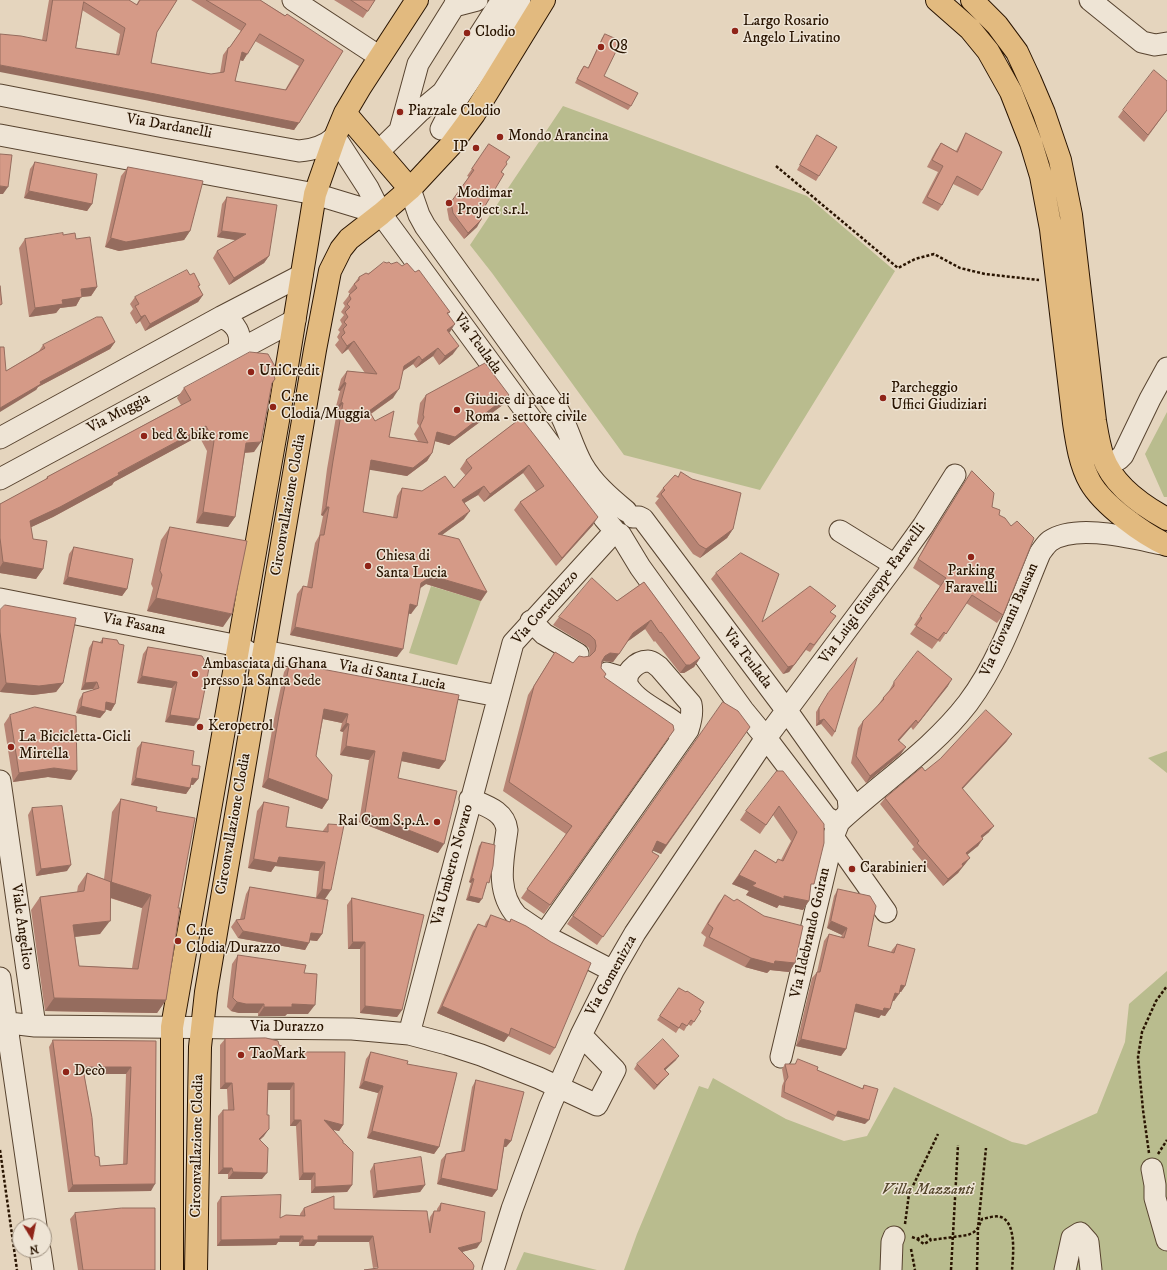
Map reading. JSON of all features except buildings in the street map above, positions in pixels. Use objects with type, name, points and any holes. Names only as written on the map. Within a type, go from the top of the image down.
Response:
[{"type":"main road","points":[[315,194],[345,113],[417,0]]},
{"type":"main road","points":[[381,214],[410,189],[459,135],[474,114],[544,0]]},
{"type":"main road","points":[[972,0],[990,18],[1010,42],[1023,64],[1044,113],[1064,176],[1076,256],[1098,437],[1103,458],[1117,480],[1133,496],[1167,519]]},
{"type":"main road","points":[[944,5],[970,29],[988,51],[1017,106],[1031,143],[1041,176],[1047,204],[1049,270],[1069,379],[1074,423],[1082,464],[1090,482],[1102,498],[1142,532],[1167,545]]},
{"type":"main road","points":[[345,113],[410,189]]},
{"type":"main road","name":"Circonvallazione Clodia","points":[[172,1270],[172,1027],[295,320],[315,194]]},
{"type":"main road","name":"Circonvallazione Clodia","points":[[196,1270],[201,1028],[208,976],[315,350],[330,271],[336,257],[349,239],[381,214]]},
{"type":"street","points":[[293,0],[380,57]]},
{"type":"street","points":[[422,90],[443,92],[502,0]]},
{"type":"street","points":[[441,129],[455,102],[501,33],[520,0]]},
{"type":"street","points":[[1090,0],[1142,42],[1155,45],[1167,43]]},
{"type":"street","points":[[422,90],[469,2]]},
{"type":"street","points":[[378,152],[400,132],[469,2]]},
{"type":"street","points":[[422,90],[441,129],[443,154]]},
{"type":"street","name":"Via Dardanelli","points":[[0,95],[164,127],[299,151],[326,144],[335,137]]},
{"type":"street","points":[[0,135],[315,194],[381,214]]},
{"type":"street","points":[[335,137],[368,188],[381,214]]},
{"type":"street","name":"Via Teulada","points":[[381,214],[604,518],[616,530],[640,567],[743,710],[826,817],[840,824],[849,807],[848,797],[787,711],[643,519],[630,514],[599,487],[590,476],[581,462],[558,410],[424,226],[418,215],[410,189]]},
{"type":"street","points":[[0,438],[302,275]]},
{"type":"street","points":[[222,317],[231,322],[238,330],[240,340],[238,350]]},
{"type":"street","name":"Via Muggia","points":[[0,479],[295,320]]},
{"type":"street","points":[[1107,465],[1116,462],[1123,455],[1167,368]]},
{"type":"street","name":"Via Luigi Giuseppe Faravelli","points":[[787,711],[923,526],[956,475]]},
{"type":"street","name":"Via Cortellazzo","points":[[498,696],[513,643],[531,621],[616,530],[625,533],[630,531],[634,522],[630,514]]},
{"type":"street","points":[[840,531],[895,565]]},
{"type":"street","name":"Via Giovanni Bausan","points":[[840,824],[925,749],[968,703],[994,662],[1040,553],[1046,544],[1062,536],[1086,533],[1113,535],[1167,545]]},
{"type":"street","name":"Via Fasana","points":[[0,598],[239,646],[262,658]]},
{"type":"street","points":[[531,621],[551,639],[578,654]]},
{"type":"street","name":"Via di Santa Lucia","points":[[262,658],[498,696]]},
{"type":"street","points":[[544,934],[688,730],[691,722],[693,710],[691,704],[659,667],[653,662],[647,661],[638,664],[634,667],[627,679],[628,686],[633,692],[678,725],[680,741]]},
{"type":"street","points":[[607,673],[627,679]]},
{"type":"street","name":"Via Umberto Novaro","points":[[409,1034],[498,696]]},
{"type":"street","name":"Via Gomenizza","points":[[493,1270],[514,1203],[558,1087],[581,1035],[613,971],[766,738],[787,711]]},
{"type":"street","name":"Viale Angelico","points":[[0,781],[35,1026]]},
{"type":"street","points":[[470,799],[500,814],[504,819],[507,830],[502,879],[510,908],[517,916],[544,934],[613,971]]},
{"type":"street","points":[[840,824],[886,912]]},
{"type":"street","name":"Via Ildebrando Goiran","points":[[781,1057],[840,824]]},
{"type":"street","name":"Viale Angelico","points":[[0,978],[3,1022],[35,1218]]},
{"type":"street","name":"Via Durazzo","points":[[3,1022],[35,1026],[352,1029],[409,1034],[476,1053],[539,1078],[597,1105],[615,1070],[581,1035]]},
{"type":"street","points":[[1152,1169],[1155,1185],[1155,1198],[1167,1240]]},
{"type":"street","points":[[891,1270],[892,1242],[903,1233]]},
{"type":"street","points":[[1065,1270],[1072,1238],[1080,1233],[1088,1242],[1091,1270]]},
{"type":"street","points":[[41,1258],[43,1270]]},
{"type":"path","points":[[776,166],[898,268],[915,259],[934,254],[960,268],[985,274],[1041,280],[1049,270]]},
{"type":"path","points":[[1152,1169],[1143,1110],[1138,1057],[1142,1032],[1156,1001],[1167,986]]},
{"type":"path","points":[[938,1134],[909,1194],[903,1233],[924,1244],[931,1240],[968,1235],[978,1228],[982,1220],[992,1217],[1001,1217],[1009,1223],[1011,1228],[1013,1244],[1012,1270]]},
{"type":"path","points":[[952,1270],[958,1145]]},
{"type":"path","points":[[977,1270],[978,1228],[986,1148]]},
{"type":"path","points":[[0,1150],[17,1270]]},
{"type":"path","points":[[917,1239],[926,1235],[931,1240]]},
{"type":"green space","points":[[563,106],[807,196],[895,271],[760,490],[624,455],[470,245]]},
{"type":"green space","points":[[1167,412],[1167,497],[1164,497],[1145,454]]},
{"type":"green space","points":[[431,586],[481,601],[457,665],[409,653]]},
{"type":"green space","points":[[1167,751],[1167,773],[1148,758]]},
{"type":"green space","name":"Villa Mazzanti","points":[[1167,971],[1167,1270],[624,1270],[637,1234],[699,1086],[708,1089],[713,1078],[786,1119],[844,1141],[867,1136],[894,1087],[1012,1142],[1026,1145],[1097,1113],[1125,1042],[1129,1004]]},
{"type":"green space","points":[[524,1252],[597,1270],[516,1270]]},
{"type":"place","name":"Largo Rosario Angelo Livatino","points":[[735,31]]},
{"type":"place","name":"Clodio","points":[[467,33]]},
{"type":"place","name":"Q8","points":[[601,47]]},
{"type":"place","name":"Piazzale Clodio","points":[[400,112]]},
{"type":"place","name":"Mondo Arancina","points":[[500,137]]},
{"type":"place","name":"IP","points":[[476,148]]},
{"type":"place","name":"Modimar Project s.r.l.","points":[[449,203]]},
{"type":"place","name":"UniCredit","points":[[251,372]]},
{"type":"place","name":"Parcheggio Uffici Giudiziari","points":[[883,398]]},
{"type":"place","name":"C.ne Clodia/Muggia","points":[[273,407]]},
{"type":"place","name":"Giudice di pace di Roma - settore civile","points":[[457,410]]},
{"type":"place","name":"bed & bike rome","points":[[144,436]]},
{"type":"place","name":"Parking Faravelli","points":[[971,557]]},
{"type":"place","name":"Chiesa di Santa Lucia","points":[[368,566]]},
{"type":"place","name":"Ambasciata di Ghana presso la Santa Sede","points":[[195,674]]},
{"type":"place","name":"Keropetrol","points":[[200,727]]},
{"type":"place","name":"La Bicicletta-Cicli Mirtella","points":[[11,747]]},
{"type":"place","name":"Rai Com S.p.A.","points":[[437,822]]},
{"type":"place","name":"Carabinieri","points":[[852,869]]},
{"type":"place","name":"C.ne Clodia/Durazzo","points":[[178,941]]},
{"type":"place","name":"TaoMark","points":[[241,1055]]},
{"type":"place","name":"Decò","points":[[66,1072]]}]
